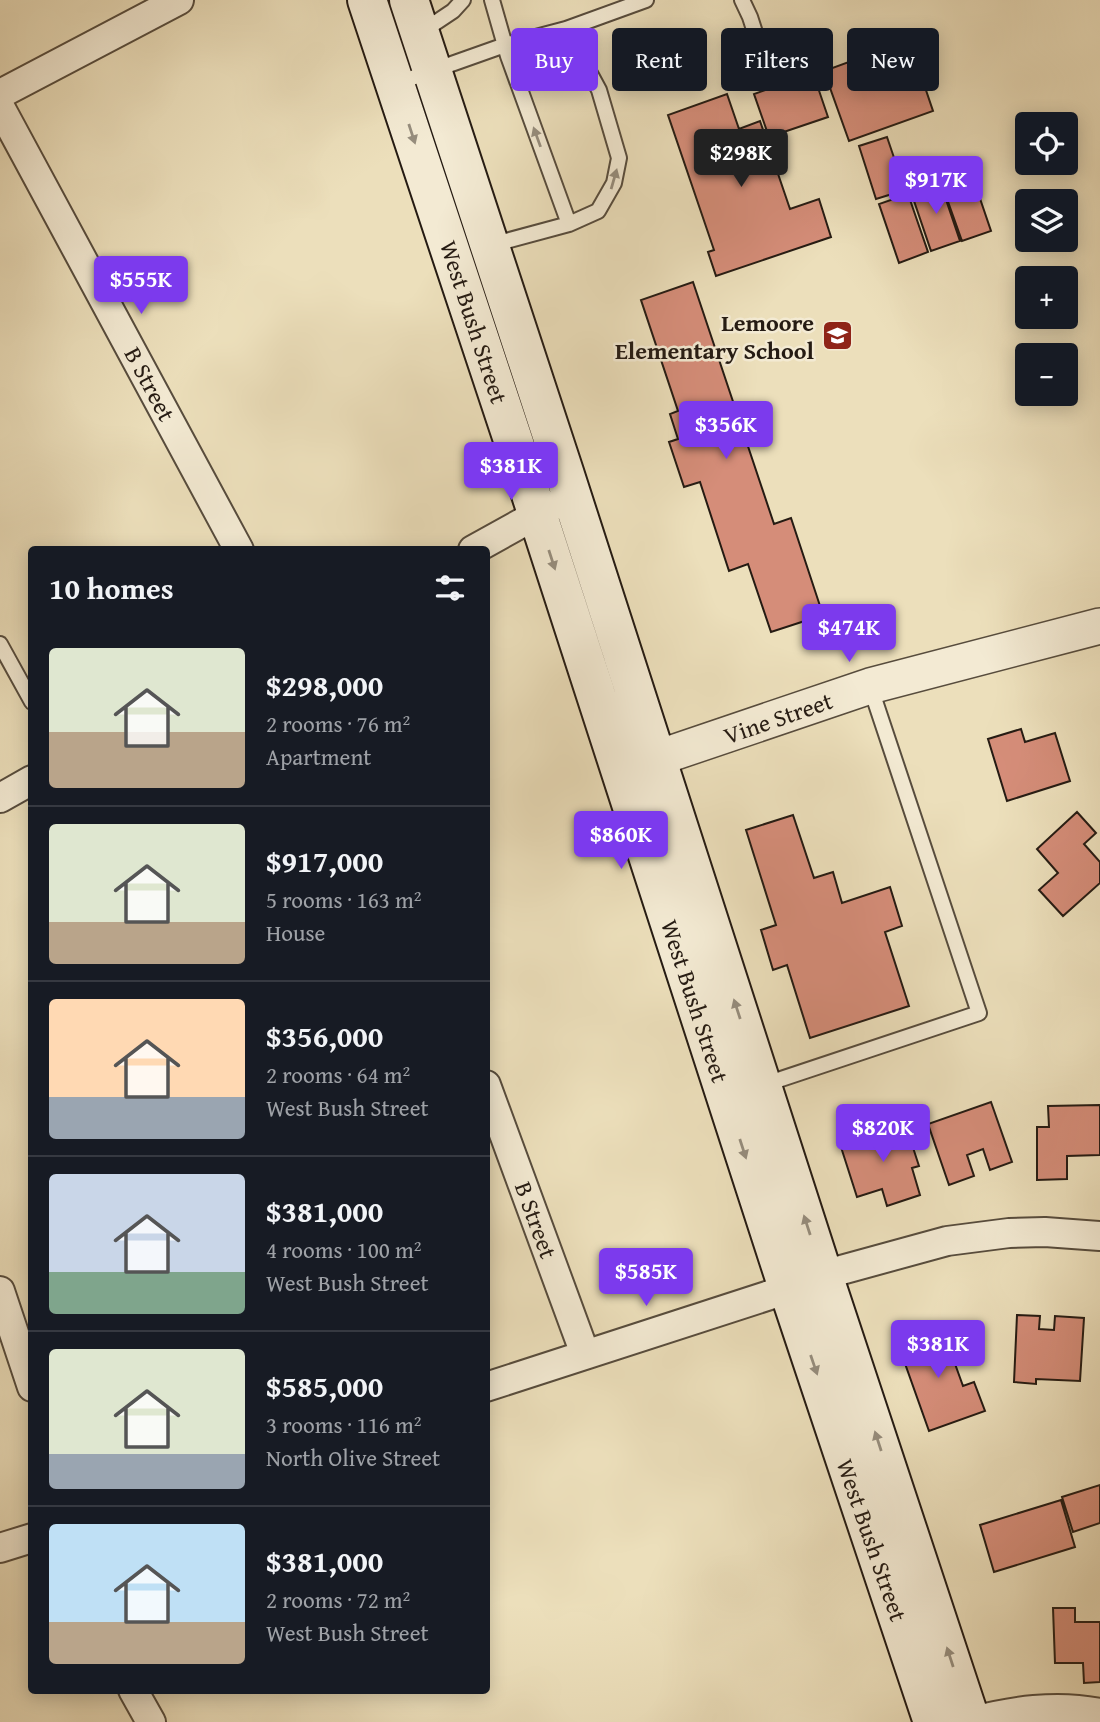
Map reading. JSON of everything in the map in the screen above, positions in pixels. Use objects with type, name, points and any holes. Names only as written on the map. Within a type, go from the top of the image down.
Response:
[{"type":"main road","name":"West Bush Street","points":[[367,0],[402,31],[432,71],[471,251],[538,515],[620,771],[744,1092],[823,1276],[970,1722]]},
{"type":"main road","name":"West Bush Street","points":[[402,31],[395,84],[471,251],[572,495],[657,759],[744,1092],[788,1288],[933,1722]]},
{"type":"street","points":[[0,94],[179,0]]},
{"type":"street","name":"B Street","points":[[0,107],[237,546]]},
{"type":"street","points":[[480,546],[572,495]]},
{"type":"street","name":"Vine Street","points":[[620,771],[870,686],[1098,633]]},
{"type":"street","points":[[0,798],[28,782]]},
{"type":"street","name":"B Street","points":[[490,1096],[585,1354]]},
{"type":"street","points":[[490,1386],[823,1276],[947,1241],[1009,1233],[1045,1232],[1100,1236]]},
{"type":"street","points":[[0,1291],[28,1375]]},
{"type":"street","points":[[0,1548],[28,1539]]},
{"type":"street","points":[[135,1694],[151,1722]]},
{"type":"street","points":[[970,1722],[1009,1712],[1049,1708],[1100,1713]]},
{"type":"lane","points":[[402,31],[453,11],[463,0]]},
{"type":"lane","points":[[492,0],[505,45],[569,224]]},
{"type":"lane","points":[[569,28],[646,0]]},
{"type":"lane","points":[[742,0],[754,28]]},
{"type":"lane","points":[[395,84],[511,43]]},
{"type":"lane","points":[[471,251],[569,224],[598,211],[614,183],[619,158],[598,88]]},
{"type":"lane","points":[[0,645],[28,695]]},
{"type":"lane","points":[[744,1092],[979,1013],[870,686]]},
{"type":"building","points":[[847,63],[847,91],[926,91],[933,111],[849,141],[831,91],[833,68]]},
{"type":"building","points":[[762,91],[819,91],[828,117],[769,137],[754,94]]},
{"type":"building","points":[[727,94],[739,129],[760,121],[790,209],[819,199],[831,237],[716,276],[708,252],[714,250],[668,115]]},
{"type":"building","points":[[887,137],[905,190],[876,199],[859,146]]},
{"type":"building","points":[[971,172],[991,231],[962,241],[941,182]]},
{"type":"building","points":[[940,182],[960,241],[931,251],[911,192]]},
{"type":"building","points":[[908,194],[928,252],[899,263],[879,204]]},
{"type":"building","points":[[693,282],[774,524],[791,518],[823,615],[771,632],[748,564],[729,571],[700,482],[684,487],[669,442],[678,439],[670,414],[678,411],[641,300]]},
{"type":"building","points":[[1021,729],[1025,742],[1055,733],[1070,781],[1007,801],[988,739]]},
{"type":"building","points":[[1077,812],[1096,833],[1084,844],[1100,862],[1100,883],[1063,916],[1039,890],[1058,873],[1037,849]]},
{"type":"building","points":[[793,815],[814,878],[833,872],[842,903],[890,887],[902,926],[885,932],[909,1006],[810,1038],[787,965],[773,970],[761,930],[776,925],[746,830]]},
{"type":"building","points":[[991,1102],[1012,1162],[990,1170],[983,1149],[967,1155],[974,1176],[949,1185],[928,1124]]},
{"type":"building","points":[[1100,1105],[1100,1155],[1067,1156],[1067,1179],[1037,1180],[1037,1127],[1049,1127],[1048,1106]]},
{"type":"building","points":[[905,1123],[919,1166],[912,1168],[920,1195],[887,1206],[882,1189],[857,1197],[840,1144]]},
{"type":"building","points":[[1017,1315],[1040,1316],[1039,1329],[1054,1330],[1055,1316],[1084,1318],[1080,1381],[1036,1379],[1036,1384],[1014,1382]]},
{"type":"building","points":[[941,1325],[963,1386],[974,1382],[985,1411],[929,1431],[897,1341]]},
{"type":"building","points":[[1100,1485],[1100,1523],[1073,1532],[1062,1497]]},
{"type":"building","points":[[1061,1500],[1075,1547],[994,1572],[980,1525]]},
{"type":"building","points":[[1053,1608],[1075,1608],[1075,1622],[1100,1622],[1100,1682],[1084,1683],[1083,1663],[1055,1663]]},
{"type":"place","name":"Lemoore Elementary School","points":[[837,336]]}]
